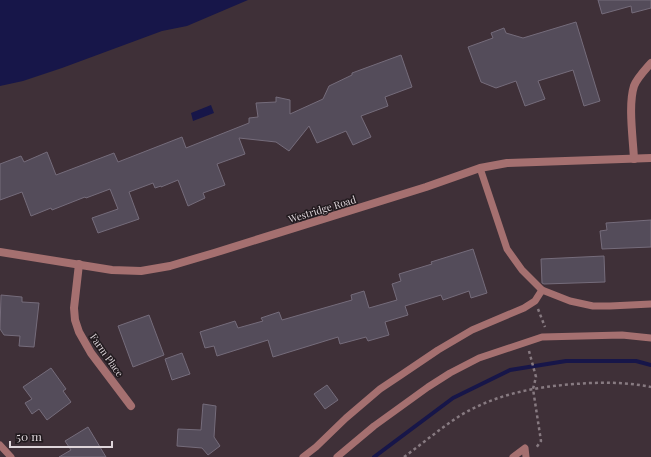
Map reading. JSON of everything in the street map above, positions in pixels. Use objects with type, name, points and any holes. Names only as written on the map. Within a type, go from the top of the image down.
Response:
[{"type":"street","points":[[634,159],[631,102],[635,85],[643,71],[651,63]]},
{"type":"street","name":"Westridge Road","points":[[0,252],[112,270],[141,271],[170,266],[419,189],[480,168],[507,163],[651,158]]},
{"type":"street","name":"Farm Place","points":[[79,264],[74,308],[78,332],[91,353],[131,406]]},
{"type":"lane","points":[[480,168],[507,250],[522,270],[542,290],[570,301],[593,306],[651,304]]},
{"type":"lane","points":[[303,457],[380,389],[413,366],[472,330],[535,302],[542,290]]},
{"type":"lane","points":[[338,457],[374,426],[428,387],[450,373],[479,358],[542,337],[622,335],[651,338]]},
{"type":"lane","points":[[0,445],[11,457]]},
{"type":"lane","points":[[513,457],[525,448],[526,457]]},
{"type":"path","points":[[535,302],[548,337]]},
{"type":"path","points":[[527,342],[536,377],[532,389],[541,441],[533,452]]},
{"type":"path","points":[[404,457],[462,415],[490,401],[518,391],[550,386],[587,383],[622,383],[651,387]]},
{"type":"shaded area","points":[[0,0],[248,0],[187,26],[162,31],[62,68],[23,81],[0,86]]},
{"type":"shaded area","points":[[211,105],[214,113],[193,121],[191,113]]},
{"type":"building","points":[[598,0],[651,0],[651,8],[632,13],[631,6],[602,14]]},
{"type":"building","points":[[576,22],[600,101],[584,106],[573,70],[538,81],[545,99],[525,106],[516,81],[496,88],[481,82],[468,47],[493,38],[491,33],[504,28],[506,33],[523,38]]},
{"type":"building","points":[[401,55],[412,87],[385,97],[388,106],[361,116],[371,137],[353,145],[346,131],[317,143],[309,126],[289,151],[276,142],[239,138],[245,154],[217,164],[225,185],[203,193],[205,198],[188,206],[178,180],[155,188],[153,183],[129,192],[139,219],[98,233],[92,218],[118,209],[110,189],[31,216],[22,192],[0,200],[0,164],[21,156],[24,162],[47,152],[56,175],[114,153],[118,162],[182,137],[186,148],[249,123],[249,118],[258,117],[256,103],[276,102],[276,97],[290,100],[290,114],[323,99],[329,86],[352,75],[352,73]]},
{"type":"building","points":[[651,220],[651,247],[602,249],[600,231],[607,230],[606,223]]},
{"type":"building","points":[[473,249],[487,293],[471,298],[469,291],[443,300],[441,295],[405,306],[408,315],[385,322],[389,335],[368,341],[366,337],[340,344],[338,337],[273,357],[268,340],[217,356],[214,346],[205,348],[200,332],[235,321],[238,328],[263,321],[261,318],[279,312],[282,320],[352,300],[351,295],[364,291],[369,308],[397,300],[392,284],[401,281],[399,274]]},
{"type":"building","points":[[604,256],[605,282],[542,283],[541,259]]},
{"type":"building","points":[[1,295],[22,297],[22,302],[39,303],[34,347],[19,346],[20,336],[4,335],[0,329]]},
{"type":"building","points":[[149,315],[164,355],[133,367],[118,326]]},
{"type":"building","points":[[182,353],[190,374],[172,380],[165,359]]},
{"type":"building","points":[[51,368],[66,389],[63,391],[71,402],[47,420],[39,409],[32,414],[25,403],[32,399],[23,387]]},
{"type":"building","points":[[327,385],[338,400],[325,409],[314,394]]},
{"type":"building","points":[[203,404],[216,406],[214,437],[220,446],[208,455],[202,448],[177,446],[178,429],[201,430]]},
{"type":"building","points":[[88,427],[106,457],[59,457],[71,450],[65,441]]},
{"type":"waterway","points":[[374,457],[453,398],[510,370],[566,361],[636,361],[651,365]]}]
